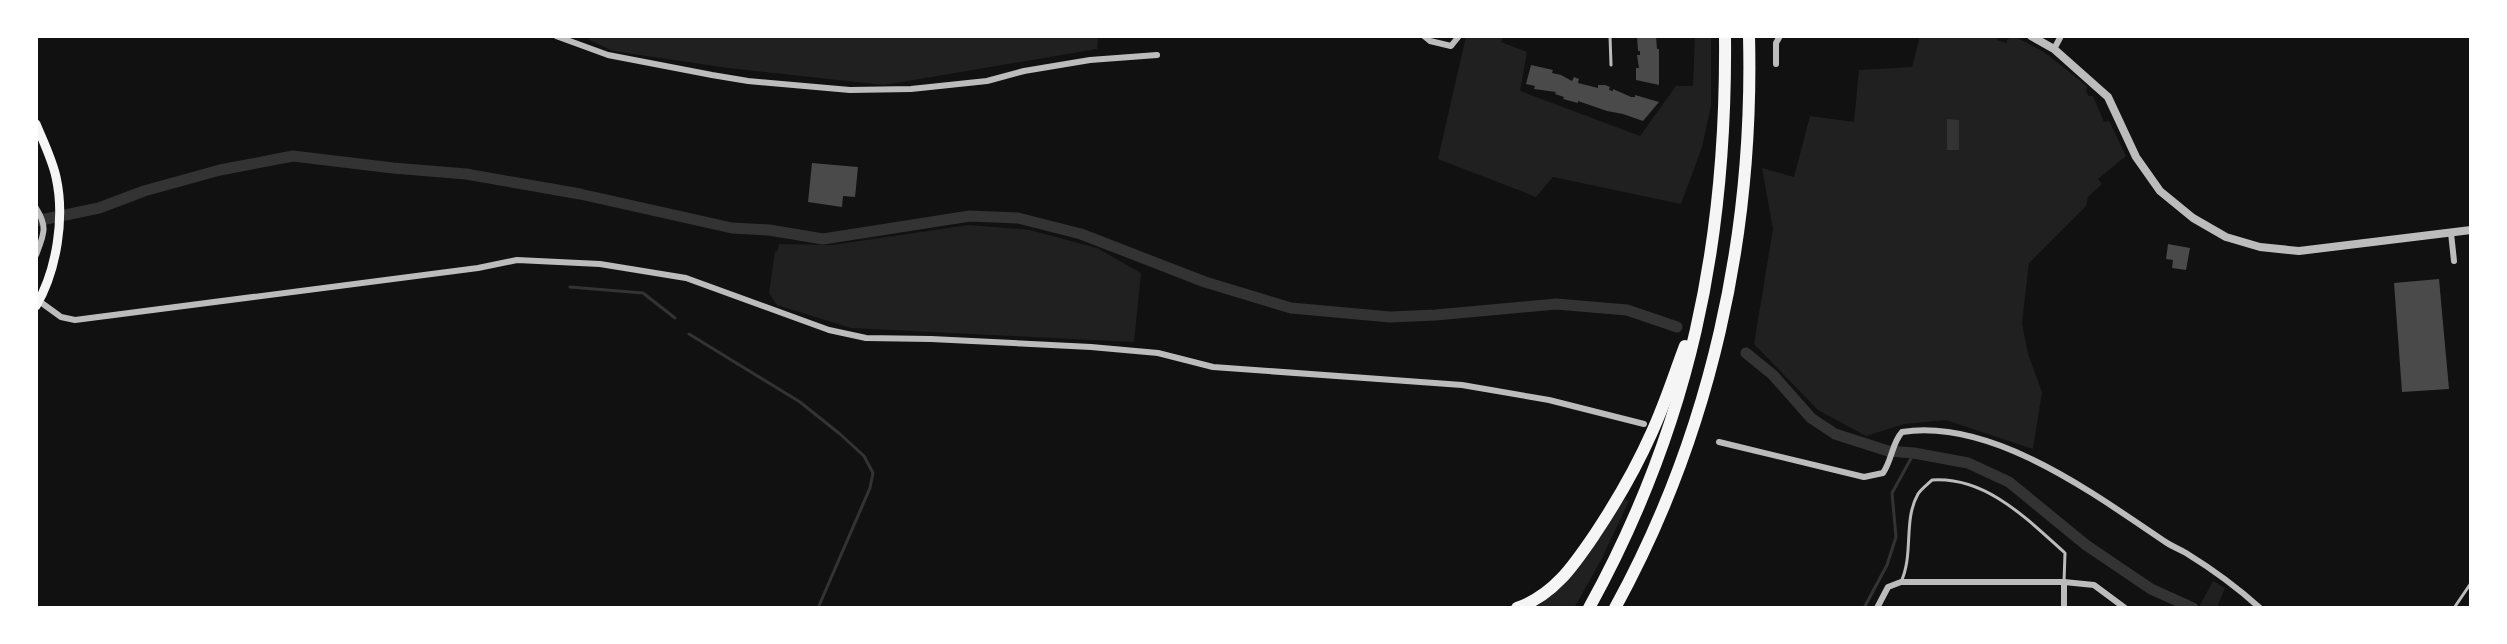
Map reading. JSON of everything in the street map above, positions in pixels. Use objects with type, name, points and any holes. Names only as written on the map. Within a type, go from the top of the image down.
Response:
[{"type":"highway","points":[[1589,608],[1621,546],[1659,456],[1680,393],[1704,298],[1717,217],[1725,130],[1725,36]]},
{"type":"highway","points":[[1617,608],[1679,470],[1697,416],[1727,299],[1745,168],[1749,36]]},
{"type":"highway","points":[[1517,608],[1542,597],[1565,576],[1619,497],[1656,423],[1704,298]]},
{"type":"main road","points":[[36,124],[50,157],[59,195],[52,266],[38,303]]},
{"type":"street","points":[[556,36],[608,55],[712,75],[850,90],[911,89],[987,81],[1024,71],[1090,60],[1157,55]]},
{"type":"street","points":[[1424,36],[1430,41],[1451,46],[1459,36]]},
{"type":"street","points":[[1776,64],[1776,43],[1780,36]]},
{"type":"street","points":[[2031,36],[2054,49],[2108,97],[2136,157],[2160,191],[2193,218],[2226,237],[2260,247],[2299,251],[2471,230]]},
{"type":"street","points":[[2054,49],[2061,36]]},
{"type":"street","points":[[36,255],[44,233],[44,222],[37,208]]},
{"type":"street","points":[[2451,233],[2454,261]]},
{"type":"street","points":[[38,303],[61,317],[75,320],[538,259],[600,264],[686,278],[829,330],[866,338],[1091,347],[1158,353],[1213,367],[1462,385],[1549,400],[1644,424]]},
{"type":"street","points":[[1719,442],[1864,477],[1883,473],[1896,440],[1902,432],[1908,431],[1953,434],[2022,455],[2100,498],[2223,577],[2260,608]]},
{"type":"street","points":[[1877,608],[1888,587],[1901,582],[2064,582],[2094,585],[2125,608]]},
{"type":"street","points":[[2064,582],[2064,608]]},
{"type":"lane","points":[[1610,36],[1611,65]]},
{"type":"lane","points":[[1901,582],[1907,569],[1911,513],[1919,493],[1932,480],[1946,479],[1975,486],[2017,509],[2065,553],[2064,582]]},
{"type":"lane","points":[[2454,608],[2471,583]]},
{"type":"shaded area","points":[[590,36],[1098,36],[1097,49],[884,85],[728,68],[613,51],[589,40]]},
{"type":"shaded area","points":[[1466,36],[1503,36],[1501,42],[1527,52],[1520,91],[1640,136],[1676,86],[1693,86],[1695,36],[1711,36],[1711,106],[1702,147],[1681,204],[1553,177],[1536,197],[1438,159]]},
{"type":"shaded area","points":[[1920,36],[1998,36],[1997,40],[2006,43],[2014,36],[2044,52],[2087,86],[2086,92],[2093,96],[2104,122],[2109,121],[2126,156],[2098,179],[2102,184],[2088,197],[2086,206],[2029,263],[2022,323],[2028,354],[2042,392],[2033,449],[1946,420],[1904,424],[1866,436],[1818,410],[1754,344],[1773,229],[1762,168],[1794,177],[1810,116],[1854,122],[1859,70],[1912,67]]},
{"type":"shaded area","points":[[1947,119],[1959,120],[1959,150],[1947,150]]},
{"type":"shaded area","points":[[969,225],[1030,230],[1097,248],[1141,273],[1134,342],[851,328],[777,305],[769,293],[775,251],[779,244],[832,245]]},
{"type":"shaded area","points":[[1624,499],[1629,501],[1574,608],[1534,608],[1573,573]]},
{"type":"shaded area","points":[[2213,581],[2225,588],[2218,605],[2220,608],[2201,608],[2199,607]]},
{"type":"building","points":[[1637,36],[1656,36],[1659,85],[1636,80],[1636,68],[1639,68],[1637,55],[1640,55]]},
{"type":"building","points":[[1531,65],[1553,70],[1552,73],[1572,81],[1574,77],[1579,79],[1578,83],[1598,88],[1598,85],[1605,85],[1610,87],[1609,90],[1631,97],[1635,95],[1659,102],[1643,121],[1563,99],[1556,92],[1534,89],[1535,86],[1526,84]]},
{"type":"building","points":[[812,163],[858,167],[855,197],[843,196],[842,207],[808,202]]},
{"type":"building","points":[[2168,244],[2190,248],[2186,270],[2172,268],[2173,260],[2166,259]]},
{"type":"building","points":[[2439,279],[2449,389],[2402,392],[2394,283]]},
{"type":"waterway","points":[[36,221],[99,208],[144,191],[220,170],[293,156],[466,174],[580,194],[732,228],[769,230],[823,239],[970,216],[1018,218],[1081,234],[1205,282],[1291,308],[1390,317],[1556,304],[1627,310],[1677,327]]},
{"type":"waterway","points":[[570,287],[643,293],[675,318]]},
{"type":"waterway","points":[[689,334],[800,402],[864,456],[873,473],[870,488],[818,608]]},
{"type":"waterway","points":[[1746,353],[1773,375],[1811,418],[1835,434],[1888,451],[1968,463],[2009,482],[2086,545],[2151,589],[2193,608]]},
{"type":"waterway","points":[[1864,608],[1887,565],[1896,537],[1892,493],[1914,453]]}]
